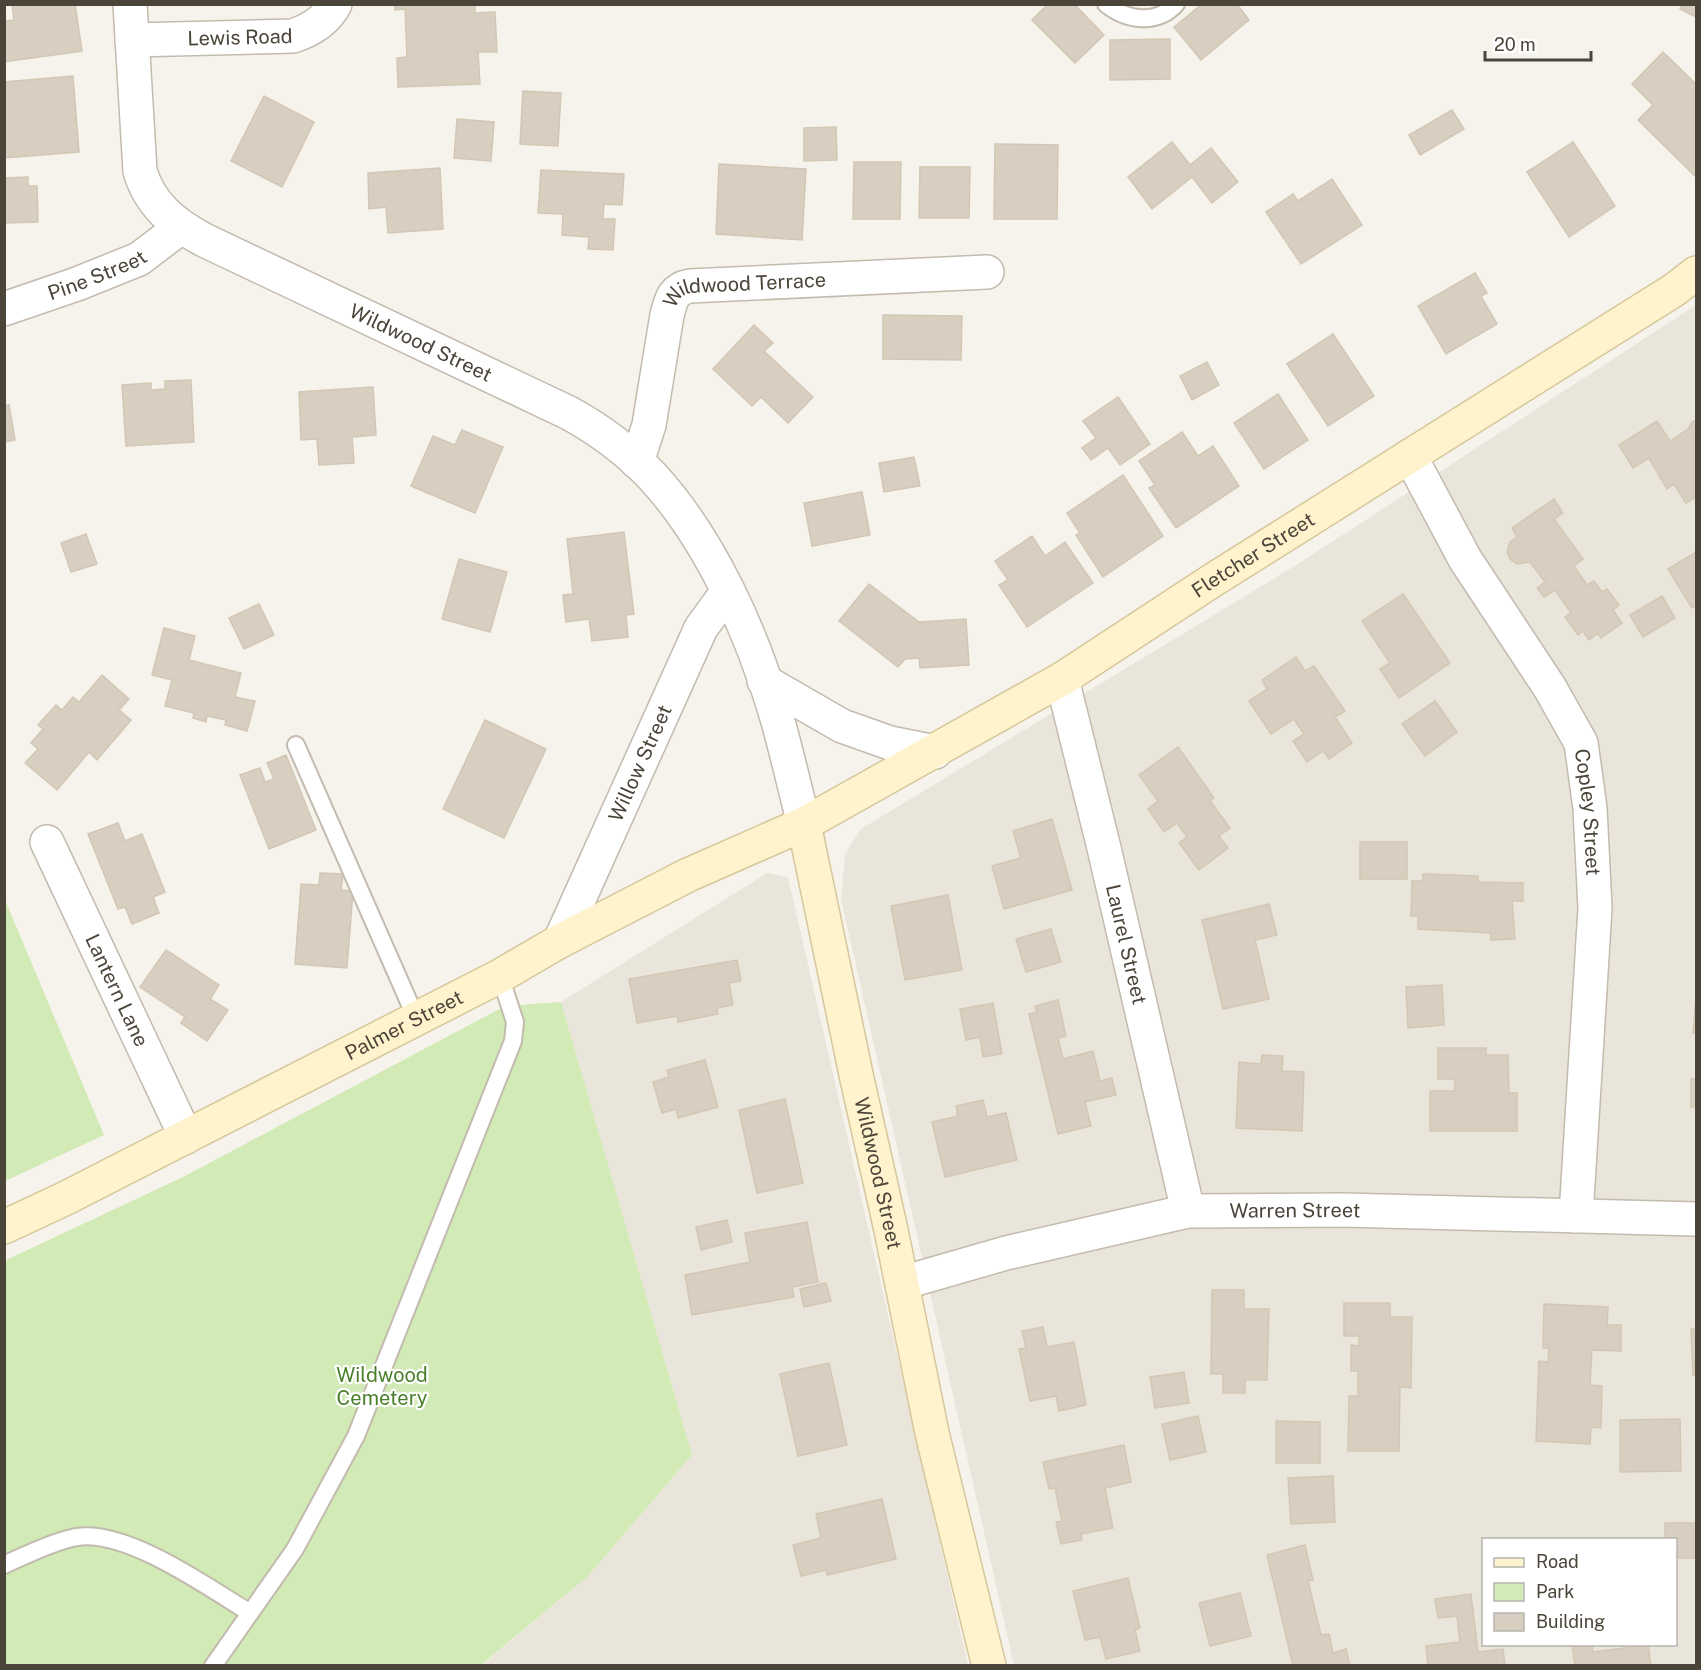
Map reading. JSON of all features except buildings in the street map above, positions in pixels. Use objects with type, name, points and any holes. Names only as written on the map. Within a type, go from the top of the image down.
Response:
[{"type":"street","name":"Wildwood Street","points":[[130,4],[140,171],[146,189],[161,211],[181,227],[275,275],[569,413],[598,429],[637,462],[658,484],[688,522],[728,591],[751,642],[777,716],[804,824],[932,1433],[989,1665]]},
{"type":"street","name":"Lewis Road","points":[[132,40],[293,36],[316,26],[335,4]]},
{"type":"street","name":"Pine Street","points":[[4,309],[77,285],[139,259],[181,227]]},
{"type":"street","name":"Wildwood Terrace","points":[[637,462],[649,424],[667,315],[672,298],[682,288],[987,272]]},
{"type":"street","name":"Fletcher Street","points":[[804,824],[1062,679],[1213,580],[1674,290],[1696,273]]},
{"type":"street","name":"Copley Street","points":[[1410,456],[1465,559],[1550,688],[1581,743],[1590,808],[1595,908],[1576,1216]]},
{"type":"street","name":"Willow Street","points":[[560,941],[701,628],[728,591]]},
{"type":"street","name":"Laurel Street","points":[[1062,679],[1104,848],[1188,1211]]},
{"type":"street","points":[[764,681],[842,726],[890,743],[935,752]]},
{"type":"street","name":"Palmer Street","points":[[4,1227],[186,1137],[500,976],[560,941],[687,875],[804,824]]},
{"type":"street","name":"Lantern Lane","points":[[47,842],[186,1137]]},
{"type":"street","name":"Warren Street","points":[[902,1283],[1006,1253],[1188,1211],[1343,1210],[1696,1219]]},
{"type":"lane","points":[[1106,4],[1133,19],[1157,17],[1176,4]]},
{"type":"lane","points":[[296,745],[416,1018]]},
{"type":"lane","points":[[213,1665],[296,1549],[356,1436],[513,1041],[515,1023],[500,976]]},
{"type":"lane","points":[[4,1565],[77,1537],[117,1540],[170,1564],[250,1613]]},
{"type":"shaded area","points":[[1696,305],[1696,1665],[1014,1665],[841,899],[845,854],[861,829],[1298,564]]},
{"type":"shaded area","points":[[767,873],[788,877],[968,1665],[481,1666],[588,1576],[692,1455],[561,1002]]},
{"type":"green space","points":[[5,900],[104,1135],[4,1181]]},
{"type":"green space","name":"Wildwood Cemetery","points":[[561,1002],[692,1455],[588,1576],[481,1665],[5,1665],[4,1261],[183,1177],[505,1006]]}]
